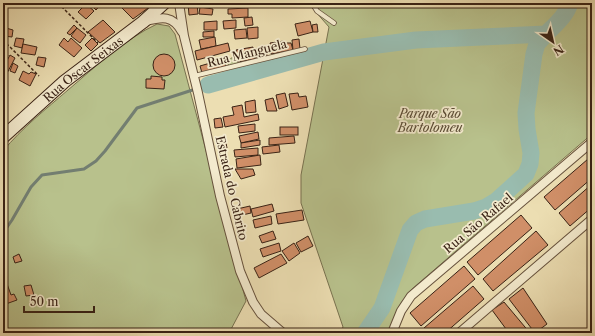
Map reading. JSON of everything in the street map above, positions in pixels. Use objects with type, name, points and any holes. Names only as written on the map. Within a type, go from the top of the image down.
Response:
[{"type":"main road","name":"Rua Oscar Seixas","points":[[3,137],[65,81],[143,22],[164,3]]},
{"type":"street","name":"Estrada do Cabrito","points":[[179,3],[184,36],[220,196],[244,282],[253,302],[261,314],[282,333]]},
{"type":"street","name":"Estrada do Cabrito","points":[[143,22],[161,18],[170,19],[178,25],[184,36]]},
{"type":"street","name":"Rua São Rafael","points":[[392,333],[401,311],[411,296],[592,142]]},
{"type":"street","points":[[459,333],[592,219]]},
{"type":"lane","points":[[312,3],[317,11],[334,23]]},
{"type":"lane","name":"Rua Manguela","points":[[194,78],[306,49]]},
{"type":"path","points":[[58,3],[105,50]]},
{"type":"path","points":[[3,40],[39,76]]},
{"type":"green space","name":"Parque São Bartolomeu","points":[[308,3],[592,3],[592,134],[412,289],[401,303],[389,333],[340,333],[343,327],[301,203],[301,175],[329,27]]},
{"type":"green space","points":[[157,24],[169,26],[175,34],[246,301],[229,333],[3,333],[3,151],[34,119],[100,63],[133,37]]},
{"type":"green space","points":[[235,55],[238,62],[237,65],[229,66],[227,62]]},
{"type":"building","points":[[89,3],[102,3],[96,10]]},
{"type":"building","points":[[117,3],[151,3],[148,8],[133,19]]},
{"type":"building","points":[[188,3],[197,3],[198,14],[189,15]]},
{"type":"building","points":[[199,3],[215,3],[214,7],[199,5]]},
{"type":"building","points":[[86,4],[94,11],[86,19],[78,12]]},
{"type":"building","points":[[200,7],[213,9],[212,15],[199,14]]},
{"type":"building","points":[[248,8],[248,17],[232,18],[232,14],[228,14],[228,9]]},
{"type":"building","points":[[252,17],[253,25],[245,26],[244,18]]},
{"type":"building","points":[[103,20],[115,32],[100,43],[88,32]]},
{"type":"building","points":[[236,20],[236,28],[224,29],[223,21]]},
{"type":"building","points":[[217,21],[217,30],[204,30],[204,22]]},
{"type":"building","points":[[310,21],[313,32],[298,36],[295,24]]},
{"type":"building","points":[[317,24],[318,32],[313,32],[312,25]]},
{"type":"building","points":[[74,25],[77,28],[70,35],[67,33]]},
{"type":"building","points":[[258,27],[258,38],[248,39],[247,28]]},
{"type":"building","points":[[6,28],[13,30],[12,37],[4,36]]},
{"type":"building","points":[[77,28],[86,35],[80,43],[71,36]]},
{"type":"building","points":[[246,29],[247,38],[235,39],[234,30]]},
{"type":"building","points":[[214,31],[214,37],[203,37],[203,32]]},
{"type":"building","points":[[215,37],[216,46],[201,49],[199,40]]},
{"type":"building","points":[[16,38],[24,39],[22,48],[14,46]]},
{"type":"building","points":[[64,38],[68,42],[71,38],[82,48],[74,57],[59,45]]},
{"type":"building","points":[[92,38],[98,44],[91,51],[85,45]]},
{"type":"building","points":[[299,39],[300,49],[293,50],[292,40]]},
{"type":"building","points":[[284,41],[286,43],[291,43],[293,50],[271,54],[270,43]]},
{"type":"building","points":[[228,43],[230,51],[197,60],[195,51]]},
{"type":"building","points":[[23,44],[37,47],[35,55],[21,53]]},
{"type":"building","points":[[253,47],[255,59],[238,62],[236,50]]},
{"type":"building","points":[[266,48],[267,56],[255,58],[254,49]]},
{"type":"building","points":[[3,53],[8,55],[4,66],[3,65]]},
{"type":"building","points":[[164,54],[172,57],[175,65],[172,73],[164,76],[156,73],[153,65],[156,57]]},
{"type":"building","points":[[10,55],[15,58],[4,79],[3,68]]},
{"type":"building","points":[[38,57],[46,58],[44,67],[36,65]]},
{"type":"building","points":[[224,59],[226,66],[202,73],[200,66]]},
{"type":"building","points":[[13,63],[18,66],[15,73],[10,71]]},
{"type":"building","points":[[23,71],[29,74],[31,72],[36,74],[30,86],[19,80]]},
{"type":"building","points":[[151,76],[162,77],[162,80],[165,80],[164,89],[146,88],[146,79],[151,79]]},
{"type":"building","points":[[285,93],[288,106],[279,109],[276,95]]},
{"type":"building","points":[[298,93],[299,97],[306,96],[308,107],[292,110],[289,94]]},
{"type":"building","points":[[273,98],[277,111],[267,111],[265,100]]},
{"type":"building","points":[[255,100],[256,112],[246,113],[245,102]]},
{"type":"building","points":[[242,105],[244,117],[258,114],[259,120],[225,127],[223,117],[234,115],[232,107]]},
{"type":"building","points":[[221,118],[223,127],[215,128],[214,119]]},
{"type":"building","points":[[255,124],[255,131],[239,133],[238,126]]},
{"type":"building","points":[[280,127],[298,127],[298,135],[280,135]]},
{"type":"building","points":[[258,132],[259,139],[241,143],[239,136]]},
{"type":"building","points":[[294,136],[295,143],[269,145],[269,138]]},
{"type":"building","points":[[260,140],[260,145],[241,148],[241,143]]},
{"type":"building","points":[[226,143],[227,148],[220,150],[219,145]]},
{"type":"building","points":[[279,145],[280,152],[263,154],[262,147]]},
{"type":"building","points":[[258,148],[258,155],[235,157],[234,150]]},
{"type":"building","points":[[260,155],[261,165],[237,168],[236,159]]},
{"type":"building","points":[[588,159],[592,164],[592,178],[555,210],[544,197]]},
{"type":"building","points":[[235,169],[253,169],[255,175],[241,179]]},
{"type":"building","points":[[592,184],[592,207],[570,226],[559,213]]},
{"type":"building","points":[[272,204],[274,211],[253,217],[251,209]]},
{"type":"building","points":[[250,206],[251,213],[238,216],[237,209]]},
{"type":"building","points":[[302,210],[304,220],[278,224],[276,214]]},
{"type":"building","points":[[521,215],[532,228],[478,275],[467,262]]},
{"type":"building","points":[[271,216],[272,224],[255,228],[253,220]]},
{"type":"building","points":[[273,231],[276,239],[262,243],[259,236]]},
{"type":"building","points":[[536,231],[548,245],[493,291],[483,279]]},
{"type":"building","points":[[308,236],[313,246],[301,252],[296,243]]},
{"type":"building","points":[[279,243],[281,251],[263,257],[260,249]]},
{"type":"building","points":[[294,243],[300,253],[289,261],[282,251]]},
{"type":"building","points":[[19,254],[22,261],[15,263],[13,257]]},
{"type":"building","points":[[281,254],[287,263],[259,278],[254,268]]},
{"type":"building","points":[[464,266],[475,279],[421,326],[410,313]]},
{"type":"building","points":[[6,281],[11,295],[14,294],[17,300],[3,305],[3,282]]},
{"type":"building","points":[[31,285],[34,295],[26,296],[24,286]]},
{"type":"building","points":[[473,286],[484,299],[445,333],[428,333],[424,328]]},
{"type":"building","points":[[523,288],[547,324],[535,333],[509,299]]},
{"type":"building","points":[[504,302],[530,333],[509,333],[492,310]]},
{"type":"building","points":[[4,308],[7,313],[3,316],[3,309]]},
{"type":"waterway","points":[[208,85],[324,52],[416,40],[546,34],[563,16],[570,3]]},
{"type":"waterway","points":[[365,333],[382,308],[410,230],[416,223],[425,219],[474,211],[486,207],[496,201],[526,174],[530,164],[531,153],[526,113],[534,54],[537,44],[546,34]]},
{"type":"waterway","points":[[3,233],[31,187],[42,175],[84,169],[96,161],[105,151],[137,108],[208,85]]}]
